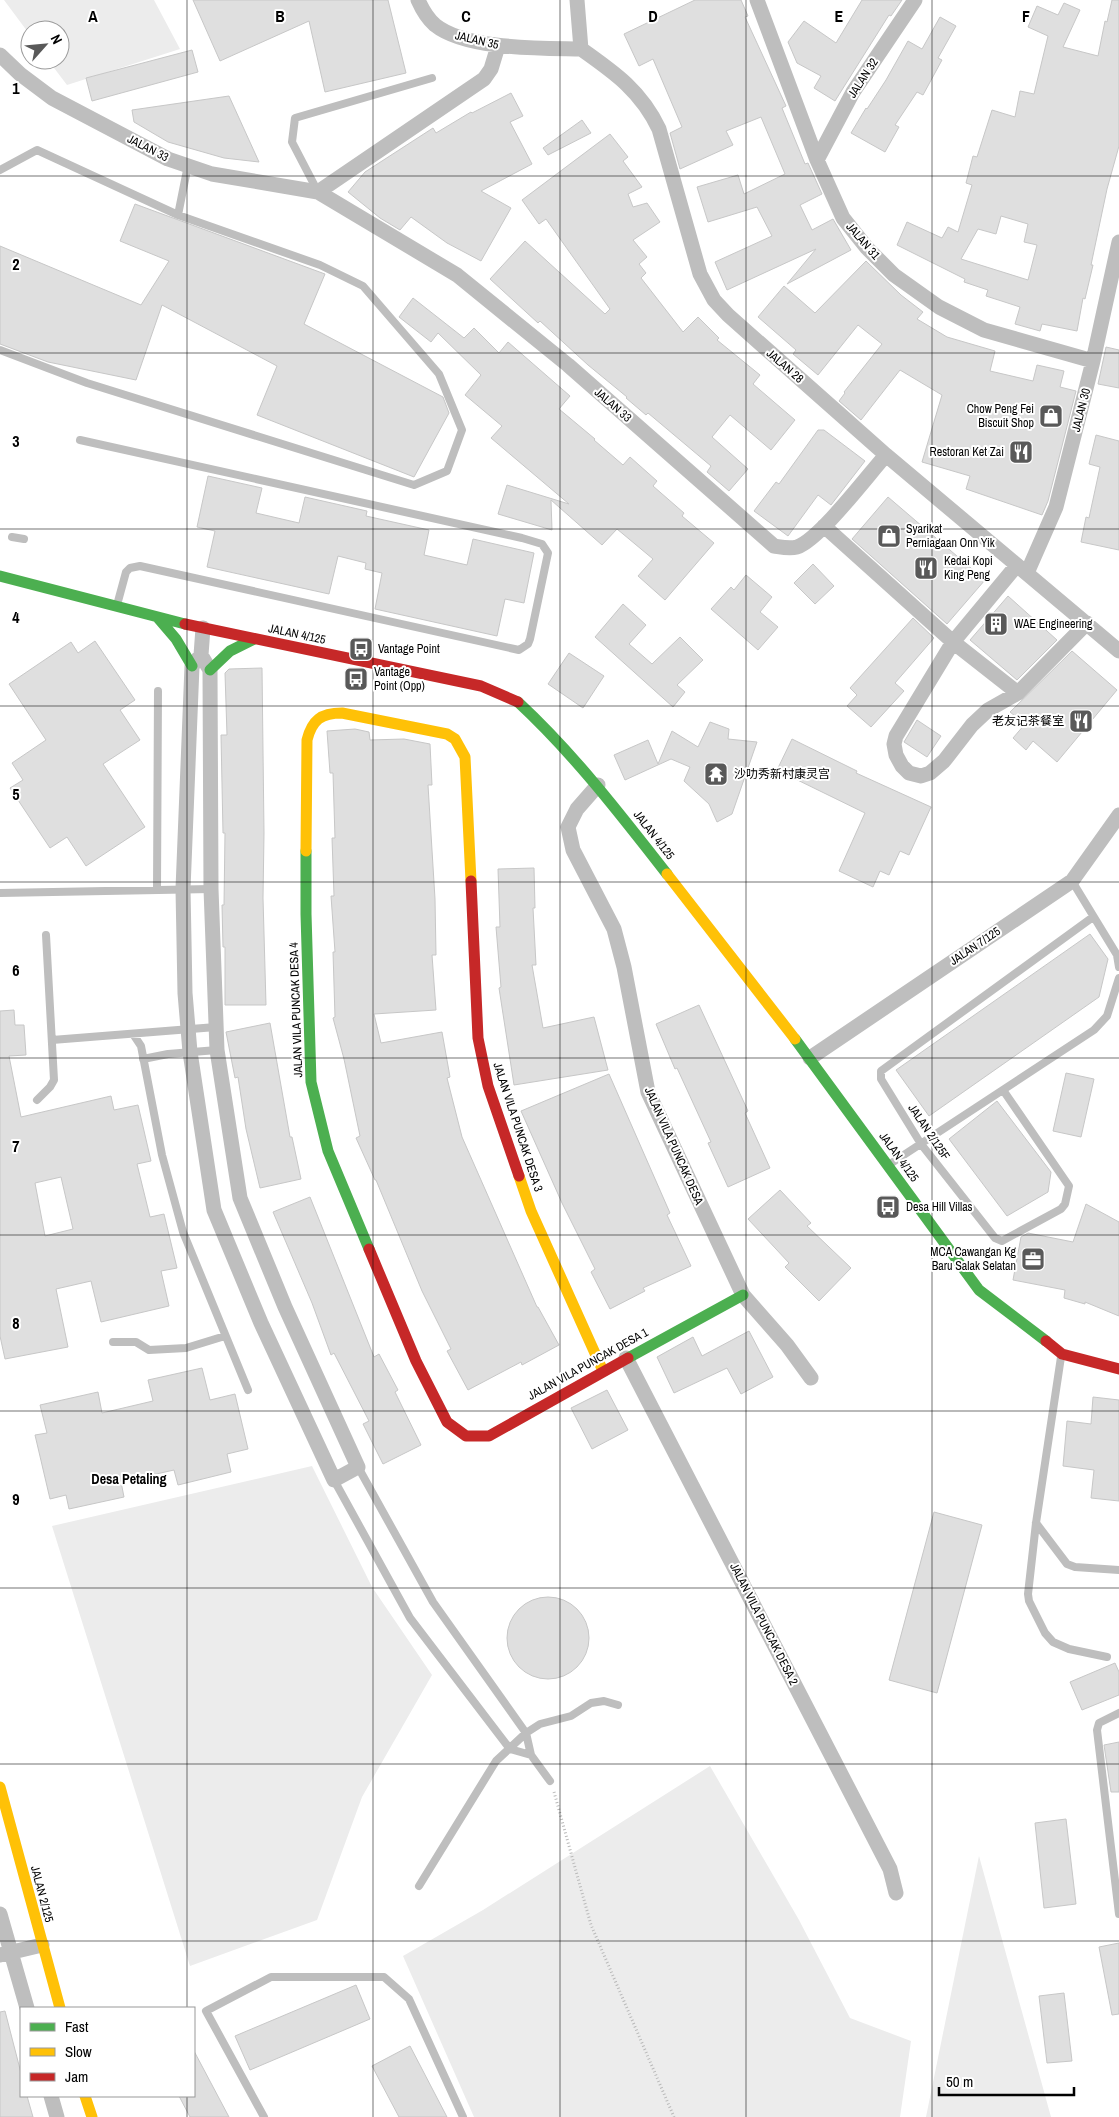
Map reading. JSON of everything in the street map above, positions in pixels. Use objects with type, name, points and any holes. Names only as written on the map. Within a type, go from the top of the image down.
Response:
[{"type":"street","name":"JALAN 35","points":[[418,0],[425,13],[435,25],[449,34],[498,46],[581,49]]},
{"type":"street","points":[[578,0],[581,49]]},
{"type":"street","name":"JALAN 31","points":[[757,0],[817,160],[844,218],[867,248],[894,275],[939,306],[984,330],[1093,361]]},
{"type":"street","name":"JALAN 32","points":[[817,160],[852,92],[915,0]]},
{"type":"street","points":[[318,192],[484,79],[489,73],[498,46]]},
{"type":"street","name":"JALAN 28","points":[[581,49],[634,89],[650,111],[659,129],[700,274],[714,300],[728,315],[886,455],[1119,650]]},
{"type":"street","name":"JALAN 33","points":[[0,56],[52,98],[168,159],[212,174],[318,192],[457,275],[568,365],[774,546],[785,548],[798,547],[824,526],[886,455]]},
{"type":"street","name":"JALAN 30","points":[[1018,693],[988,710],[972,724],[944,761],[930,773],[921,776],[909,773],[902,766],[896,755],[894,744],[896,736],[953,642],[1022,569],[1056,507],[1093,361],[1119,242]]},
{"type":"street","points":[[824,526],[953,642],[1018,693],[1086,623]]},
{"type":"street","name":"JALAN 4/125","points":[[0,576],[158,618],[481,686],[517,701],[547,729],[598,785],[810,1058],[979,1290],[1062,1354],[1119,1369]]},
{"type":"street","points":[[158,618],[176,639],[210,670]]},
{"type":"street","points":[[203,628],[197,660],[183,890],[190,1052],[214,1210],[261,1323],[334,1480],[358,1467],[285,1307],[240,1198],[217,1050],[211,889],[210,670],[229,651],[241,643],[254,639]]},
{"type":"street","name":"JALAN VILA PUNCAK DESA 4","points":[[447,1422],[416,1361],[328,1151],[312,1082],[306,904],[307,740],[313,721],[330,712],[342,713],[448,734],[455,739],[465,757]]},
{"type":"street","name":"JALAN VILA PUNCAK DESA 3","points":[[465,757],[478,1038],[488,1086],[531,1211],[603,1370]]},
{"type":"street","name":"JALAN VILA PUNCAK DESA","points":[[598,785],[576,809],[568,827],[573,850],[614,929],[624,967],[648,1092],[743,1295],[787,1345],[811,1378]]},
{"type":"street","name":"JALAN 7/125","points":[[810,1058],[1072,881],[1119,815]]},
{"type":"street","name":"JALAN VILA PUNCAK DESA 1","points":[[447,1422],[466,1436],[489,1436],[603,1370],[743,1295]]},
{"type":"street","name":"JALAN VILA PUNCAK DESA 2","points":[[626,1358],[890,1869],[896,1893]]},
{"type":"street","name":"JALAN 2/125","points":[[0,1787],[60,2007]]},
{"type":"street","points":[[0,1914],[6,1954],[27,2007]]},
{"type":"street","points":[[6,1954],[42,1945]]},
{"type":"street","points":[[51,2097],[57,2117]]},
{"type":"street","points":[[85,2097],[92,2117]]},
{"type":"lane","points":[[318,192],[292,142],[295,118],[432,78]]},
{"type":"lane","points":[[0,170],[37,150],[178,215],[320,265],[364,286],[440,374],[462,430],[447,471],[414,485],[87,384],[0,350]]},
{"type":"lane","points":[[178,215],[188,165]]},
{"type":"lane","points":[[80,440],[538,542],[546,548],[548,553],[530,639],[528,644],[519,650],[140,566],[130,568],[126,572],[117,608]]},
{"type":"lane","points":[[12,537],[24,539]]},
{"type":"lane","points":[[157,890],[158,691]]},
{"type":"lane","points":[[1072,881],[1117,955],[1119,967]]},
{"type":"lane","points":[[0,893],[211,889]]},
{"type":"lane","name":"JALAN 2/125F","points":[[1003,1090],[1069,1186],[1065,1204],[1061,1209],[1005,1240],[998,1240],[921,1144],[881,1079],[881,1071],[1093,917]]},
{"type":"lane","points":[[37,1100],[54,1080],[46,935]]},
{"type":"lane","points":[[888,1165],[1094,1030],[1106,1016],[1119,978]]},
{"type":"lane","points":[[52,1040],[216,1027]]},
{"type":"lane","points":[[133,1034],[140,1043],[162,1155],[183,1232],[248,1390]]},
{"type":"lane","points":[[144,1059],[217,1050]]},
{"type":"lane","points":[[112,1342],[136,1342],[149,1350],[186,1348],[226,1336]]},
{"type":"lane","points":[[1062,1354],[1036,1523],[1028,1594],[1029,1601],[1045,1633],[1053,1642],[1069,1649],[1107,1656]]},
{"type":"lane","points":[[358,1467],[433,1602],[526,1733],[531,1755],[550,1781]]},
{"type":"lane","points":[[334,1480],[410,1618],[510,1749],[531,1755]]},
{"type":"lane","points":[[1036,1523],[1067,1564],[1075,1567],[1119,1570]]},
{"type":"lane","points":[[418,1886],[496,1761],[526,1733],[540,1724],[571,1716],[591,1703],[604,1701],[618,1705]]},
{"type":"lane","points":[[1119,1713],[1098,1723],[1097,1730],[1119,1914]]},
{"type":"lane","points":[[264,2117],[206,2011],[271,1977],[384,1977],[409,1999],[463,2117]]},
{"type":"path","points":[[550,1781],[591,1925],[674,2117]]},
{"type":"shaded area","points":[[4,0],[154,0],[180,49],[67,85],[56,70],[70,70],[70,20],[20,20],[20,22]]},
{"type":"shaded area","points":[[312,1466],[372,1587],[432,1675],[362,1797],[317,1920],[190,1966],[52,1526]]},
{"type":"shaded area","points":[[710,1766],[799,1920],[850,2018],[911,2041],[900,2117],[474,2117],[403,1956],[483,1910]]},
{"type":"shaded area","points":[[979,1856],[1051,2117],[926,2117]]},
{"type":"building","points":[[193,0],[388,0],[406,73],[325,92],[309,21],[220,61]]},
{"type":"building","points":[[695,0],[741,0],[748,16],[745,17],[786,106],[782,108],[805,164],[808,163],[822,194],[800,205],[812,230],[833,219],[851,250],[787,284],[816,249],[727,290],[715,262],[772,236],[757,207],[708,222],[697,187],[738,175],[744,194],[785,174],[761,117],[726,131],[733,145],[680,169],[670,133],[682,127],[653,59],[639,66],[624,34]]},
{"type":"building","points":[[862,0],[902,0],[891,16],[889,15],[835,101],[814,88],[821,76],[797,63],[788,42],[804,21],[836,43]]},
{"type":"building","points":[[1112,0],[1119,0],[1119,146],[1107,189],[1091,265],[1093,265],[1085,299],[1083,298],[1077,331],[1042,324],[1040,331],[1015,324],[1020,307],[986,296],[988,290],[964,282],[965,279],[897,245],[907,222],[942,238],[948,227],[958,232],[972,185],[966,183],[973,156],[977,157],[992,110],[1015,117],[1020,91],[1034,94],[1048,36],[1028,27],[1037,6],[1058,15],[1064,3],[1080,10],[1063,47],[1098,56],[1105,21],[1107,22]],"holes":[[[1001,216],[1028,224],[1024,242],[1037,245],[1028,280],[961,259],[978,229],[996,234]]]},
{"type":"building","points":[[940,17],[956,26],[938,58],[942,60],[923,95],[917,92],[895,125],[899,127],[885,152],[851,133],[886,80],[908,41],[922,49]]},
{"type":"building","points":[[192,50],[198,72],[92,101],[86,78]]},
{"type":"building","points":[[511,93],[523,116],[510,122],[532,164],[481,191],[511,208],[481,261],[447,243],[411,217],[400,230],[380,218],[348,192],[365,172],[433,128],[436,133],[471,112]]},
{"type":"building","points":[[229,96],[259,162],[224,158],[168,142],[134,122],[132,110]]},
{"type":"building","points":[[582,120],[591,133],[548,155],[543,148]]},
{"type":"building","points":[[610,134],[628,157],[623,161],[642,187],[628,194],[633,207],[647,203],[660,222],[633,240],[647,257],[639,264],[646,273],[641,278],[683,332],[698,317],[719,338],[717,340],[760,375],[753,384],[795,420],[771,450],[730,415],[712,437],[748,469],[729,491],[707,472],[711,466],[648,413],[646,415],[540,321],[538,323],[490,279],[525,241],[605,314],[610,309],[546,219],[539,224],[522,200]]},
{"type":"building","points":[[135,204],[325,274],[304,324],[443,397],[449,413],[414,477],[257,415],[277,366],[162,305],[136,380],[48,362],[0,344],[0,246],[141,305],[169,261],[120,241]]},
{"type":"building","points":[[866,261],[901,295],[923,312],[917,319],[947,337],[995,351],[990,371],[1033,381],[1037,365],[1064,371],[1060,387],[1076,391],[1048,501],[1042,515],[966,489],[970,476],[922,462],[942,395],[900,370],[861,420],[839,401],[882,344],[858,325],[818,375],[793,354],[796,350],[758,317],[784,286],[815,313]]},
{"type":"building","points":[[413,298],[464,338],[474,328],[499,353],[508,342],[570,396],[559,409],[623,465],[630,457],[657,481],[653,486],[684,513],[682,516],[714,543],[665,600],[638,576],[653,559],[617,529],[602,545],[551,500],[552,530],[498,514],[507,485],[569,504],[491,438],[502,426],[465,395],[481,375],[438,333],[431,342],[399,317]]},
{"type":"building","points":[[1106,347],[1119,350],[1119,388],[1098,384]]},
{"type":"building","points":[[818,430],[824,430],[865,461],[831,505],[818,495],[788,536],[754,511],[776,482],[779,484]]},
{"type":"building","points":[[1096,435],[1119,441],[1119,550],[1081,542],[1086,517],[1089,518],[1100,467],[1089,464]]},
{"type":"building","points":[[208,476],[262,488],[256,513],[299,523],[305,497],[367,511],[366,516],[429,530],[424,555],[467,565],[473,539],[534,553],[524,603],[505,599],[497,636],[375,609],[382,573],[365,569],[366,563],[338,556],[329,594],[207,567],[215,531],[197,527]]},
{"type":"building","points":[[888,497],[985,580],[947,624],[852,539]]},
{"type":"building","points":[[813,564],[834,586],[815,604],[794,583]]},
{"type":"building","points":[[746,575],[772,597],[760,612],[778,627],[758,650],[711,609],[731,587],[734,590]]},
{"type":"building","points":[[1008,596],[1057,640],[1017,680],[970,640]]},
{"type":"building","points":[[623,604],[646,625],[629,644],[652,664],[680,637],[703,660],[677,685],[685,692],[673,707],[595,637]]},
{"type":"building","points":[[913,618],[934,638],[895,683],[904,691],[871,727],[847,706],[857,695],[850,688]]},
{"type":"building","points":[[95,641],[135,700],[120,710],[140,740],[103,764],[145,827],[86,866],[67,837],[50,848],[10,788],[23,780],[12,763],[46,740],[9,684],[71,642],[78,653]]},
{"type":"building","points":[[1072,651],[1117,690],[1057,762],[1033,741],[1026,750],[1013,738],[1025,724],[1010,712]]},
{"type":"building","points":[[569,653],[604,676],[583,708],[548,684]]},
{"type":"building","points":[[262,668],[263,898],[266,1005],[225,1005],[225,947],[223,947],[222,905],[224,905],[225,833],[223,833],[221,735],[227,735],[225,673],[229,669]]},
{"type":"building","points":[[917,720],[941,736],[927,757],[904,742]]},
{"type":"building","name":"沙叻秀新村康灵宫","points":[[710,722],[729,729],[728,739],[757,742],[732,814],[717,822],[709,804],[684,781],[690,767],[671,759],[625,780],[614,755],[648,740],[658,764],[672,731],[698,747]]},
{"type":"building","points":[[355,729],[369,732],[370,740],[404,739],[430,744],[432,785],[428,785],[435,899],[436,955],[432,955],[436,1010],[374,1014],[381,1043],[442,1032],[450,1077],[447,1078],[462,1137],[537,1307],[559,1345],[522,1365],[521,1362],[468,1390],[447,1351],[451,1349],[422,1291],[376,1180],[356,1138],[360,1136],[344,1059],[333,1018],[335,1017],[333,952],[335,952],[331,896],[334,896],[332,838],[335,838],[333,773],[330,773],[327,731]]},
{"type":"building","points":[[792,739],[857,771],[856,773],[931,807],[909,855],[900,851],[889,875],[880,871],[873,887],[839,871],[865,813],[777,770]]},
{"type":"building","points":[[534,868],[535,908],[533,908],[536,965],[532,965],[543,1028],[594,1017],[608,1070],[514,1085],[499,988],[501,987],[496,927],[500,927],[498,869]]},
{"type":"building","points":[[1090,934],[1108,959],[1099,997],[929,1116],[896,1070]]},
{"type":"building","points":[[699,1005],[748,1111],[745,1113],[770,1168],[728,1187],[708,1143],[711,1142],[677,1068],[675,1069],[656,1024]]},
{"type":"building","points":[[14,1010],[15,1025],[24,1025],[26,1055],[9,1056],[21,1117],[111,1096],[114,1110],[138,1105],[151,1161],[137,1164],[150,1217],[164,1214],[177,1268],[161,1271],[169,1306],[101,1322],[91,1281],[56,1289],[68,1347],[5,1359],[0,1336],[0,1011]],"holes":[[[61,1177],[73,1229],[45,1236],[35,1183]]]},
{"type":"building","points":[[270,1023],[290,1137],[292,1137],[301,1179],[260,1188],[246,1129],[238,1077],[235,1078],[226,1032]]},
{"type":"building","points":[[1066,1073],[1094,1079],[1081,1137],[1053,1131]]},
{"type":"building","points":[[609,1074],[670,1213],[667,1215],[691,1266],[643,1288],[645,1291],[610,1309],[591,1272],[595,1269],[562,1203],[521,1111]]},
{"type":"building","points":[[997,1101],[1051,1172],[1048,1192],[1007,1216],[949,1139]]},
{"type":"building","points":[[780,1190],[811,1223],[807,1226],[851,1268],[819,1301],[785,1267],[789,1263],[748,1219]]},
{"type":"building","points":[[310,1197],[374,1357],[379,1354],[398,1390],[395,1392],[421,1445],[383,1464],[363,1424],[369,1421],[334,1353],[331,1355],[312,1303],[273,1212]]},
{"type":"building","points":[[1086,1204],[1119,1222],[1119,1316],[1085,1302],[1085,1304],[1064,1298],[1065,1290],[1013,1280],[1021,1237],[1028,1233],[1073,1242]]},
{"type":"building","points":[[749,1331],[773,1377],[741,1394],[727,1368],[674,1393],[657,1357],[693,1337],[702,1356]]},
{"type":"building","points":[[202,1368],[210,1400],[235,1394],[248,1449],[227,1454],[231,1472],[178,1485],[174,1470],[121,1482],[124,1497],[69,1509],[66,1495],[50,1499],[35,1435],[47,1433],[40,1405],[98,1392],[102,1413],[153,1401],[148,1380]]},
{"type":"building","points":[[607,1390],[628,1430],[592,1449],[571,1408]]},
{"type":"building","points":[[1093,1397],[1119,1400],[1119,1501],[1091,1498],[1094,1470],[1063,1466],[1067,1421],[1091,1424]]},
{"type":"building","points":[[934,1512],[982,1525],[937,1693],[889,1680]]},
{"type":"building","points":[[548,1597],[564,1600],[577,1609],[586,1622],[589,1638],[586,1654],[577,1667],[564,1676],[548,1679],[532,1676],[519,1667],[510,1654],[507,1638],[510,1622],[519,1609],[532,1600]]},
{"type":"building","points":[[1115,1663],[1119,1672],[1119,1695],[1082,1710],[1070,1682]]},
{"type":"building","points":[[1119,1742],[1119,1792],[1111,1792],[1104,1745]]},
{"type":"building","points":[[1066,1819],[1076,1904],[1044,1908],[1035,1823]]},
{"type":"building","points":[[1119,1943],[1119,2014],[1112,2015],[1099,1947]]},
{"type":"building","points":[[356,1985],[370,2019],[250,2070],[235,2036]]},
{"type":"building","points":[[1064,1993],[1072,2061],[1047,2063],[1039,1996]]},
{"type":"building","points":[[5,2011],[20,2069],[20,2097],[27,2097],[33,2117],[0,2117],[0,2012]]},
{"type":"building","points":[[410,2046],[447,2117],[399,2117],[372,2066]]},
{"type":"building","points":[[195,2053],[229,2117],[190,2117],[180,2097],[195,2097]]},
{"type":"traffic: fast","points":[[0,576],[185,624]]},
{"type":"traffic: fast","points":[[158,618],[176,639],[192,666]]},
{"type":"traffic: fast","points":[[210,670],[230,651],[254,639]]},
{"type":"traffic: fast","points":[[518,702],[577,763],[667,874]]},
{"type":"traffic: fast","points":[[306,851],[311,1082],[328,1151],[369,1249]]},
{"type":"traffic: fast","points":[[795,1039],[979,1290],[1046,1341]]},
{"type":"traffic: fast","points":[[628,1358],[743,1295]]},
{"type":"traffic: slow","points":[[306,851],[307,740],[312,727],[318,719],[328,714],[342,713],[447,734],[455,739],[465,757],[471,881]]},
{"type":"traffic: slow","points":[[667,874],[795,1039]]},
{"type":"traffic: slow","points":[[519,1176],[531,1211],[603,1371]]},
{"type":"traffic: slow","points":[[0,1787],[60,2007]]},
{"type":"traffic: slow","points":[[85,2097],[92,2117]]},
{"type":"traffic: jam","points":[[185,624],[481,686],[518,702]]},
{"type":"traffic: jam","points":[[471,881],[478,1038],[488,1086],[519,1176]]},
{"type":"traffic: jam","points":[[369,1249],[416,1361],[447,1422],[466,1436],[489,1436],[628,1358]]},
{"type":"traffic: jam","points":[[1046,1341],[1062,1354],[1119,1369]]},
{"type":"place","name":"Chow Peng Fei Biscuit Shop","points":[[1051,416]]},
{"type":"place","name":"Restoran Ket Zai","points":[[1021,452]]},
{"type":"place","name":"Syarikat Perniagaan Onn Yik","points":[[889,536]]},
{"type":"place","name":"Kedai Kopi King Peng","points":[[926,568]]},
{"type":"place","name":"WAE Engineering","points":[[996,624]]},
{"type":"place","name":"Vantage Point","points":[[361,649]]},
{"type":"place","name":"Vantage Point (Opp)","points":[[356,679]]},
{"type":"place","name":"老友记茶餐室","points":[[1081,721]]},
{"type":"place","name":"沙叻秀新村康灵宫","points":[[716,774]]},
{"type":"place","name":"Desa Hill Villas","points":[[888,1207]]},
{"type":"place","name":"MCA Cawangan Kg Baru Salak Selatan","points":[[1033,1259]]},
{"type":"district","name":"Desa Petaling","points":[[129,1479]]}]
